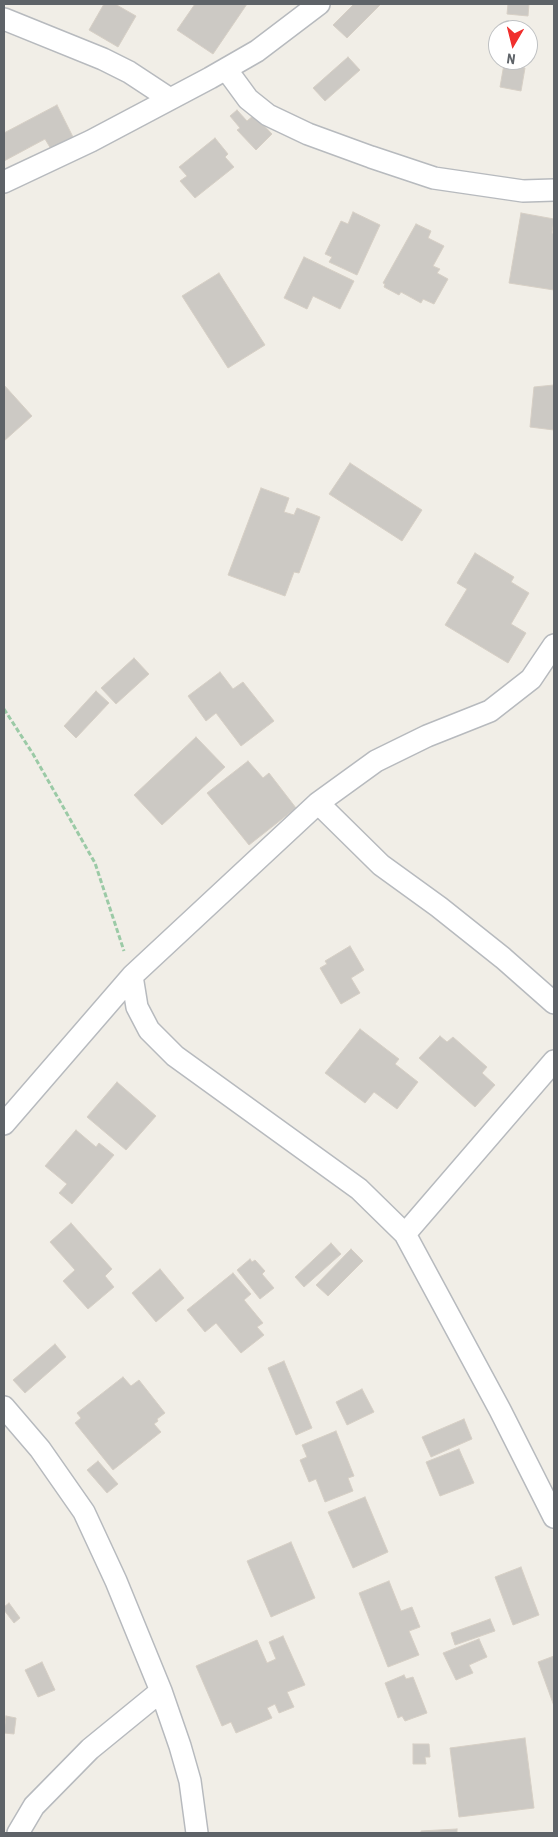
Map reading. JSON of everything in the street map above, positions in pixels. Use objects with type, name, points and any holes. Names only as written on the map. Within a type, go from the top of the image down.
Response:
[{"type":"street","points":[[4,182],[91,141],[226,69],[257,51],[320,4]]},
{"type":"street","points":[[4,19],[103,59],[129,72],[170,99]]},
{"type":"street","points":[[226,69],[248,100],[268,115],[308,134],[371,158],[434,178],[523,191],[554,190]]},
{"type":"street","points":[[4,1124],[132,976],[318,803],[376,761],[427,736],[490,711],[531,679],[554,645]]},
{"type":"street","points":[[318,803],[380,864],[504,958],[554,1003]]},
{"type":"street","points":[[132,976],[137,1007],[149,1030],[175,1056],[359,1189],[405,1234],[500,1410],[554,1517]]},
{"type":"street","points":[[405,1234],[554,1061]]},
{"type":"street","points":[[4,1407],[40,1449],[84,1512],[116,1581],[161,1691],[190,1781],[197,1833]]},
{"type":"street","points":[[18,1833],[34,1806],[90,1749],[161,1691]]},
{"type":"path","points":[[4,709],[33,754],[95,863],[132,976]]},
{"type":"building","points":[[104,4],[115,4],[136,16],[118,47],[89,30]]},
{"type":"building","points":[[195,4],[247,4],[213,54],[177,30]]},
{"type":"building","points":[[354,4],[381,4],[347,38],[333,25]]},
{"type":"building","points":[[508,4],[529,4],[528,16],[507,14]]},
{"type":"building","points":[[348,57],[360,70],[325,101],[313,88]]},
{"type":"building","points":[[503,70],[525,70],[521,91],[500,87]]},
{"type":"building","points":[[57,105],[73,137],[51,149],[45,139],[4,161],[4,133]]},
{"type":"building","points":[[237,110],[247,121],[254,115],[272,134],[256,150],[237,130],[240,128],[230,116]]},
{"type":"building","points":[[215,138],[228,154],[225,157],[234,167],[195,198],[180,181],[187,176],[179,167]]},
{"type":"building","points":[[353,212],[380,225],[357,275],[329,262],[332,257],[325,254],[341,221],[348,224]]},
{"type":"building","points":[[521,213],[554,219],[552,233],[554,234],[554,290],[509,283]]},
{"type":"building","points":[[416,224],[431,231],[428,238],[444,246],[433,266],[440,269],[437,273],[448,279],[434,304],[423,299],[421,303],[401,292],[399,295],[384,287],[385,284],[383,283]]},
{"type":"building","points":[[304,257],[354,281],[340,309],[313,296],[307,309],[284,298]]},
{"type":"building","points":[[219,273],[265,345],[228,368],[182,296]]},
{"type":"building","points":[[4,385],[32,416],[4,441]]},
{"type":"building","points":[[554,385],[554,430],[530,427],[534,387]]},
{"type":"building","points":[[350,463],[422,510],[402,541],[329,494]]},
{"type":"building","points":[[261,488],[289,498],[284,512],[294,515],[297,508],[320,517],[299,573],[294,572],[285,596],[228,575]]},
{"type":"building","points":[[475,553],[514,577],[511,582],[529,593],[511,624],[526,633],[508,663],[445,625],[467,589],[457,583]]},
{"type":"building","points":[[134,658],[149,674],[116,704],[101,688]]},
{"type":"building","points":[[220,672],[233,689],[243,682],[274,721],[241,746],[216,713],[206,721],[188,696]]},
{"type":"building","points":[[96,691],[109,703],[76,738],[64,726]]},
{"type":"building","points":[[196,737],[225,767],[162,825],[134,795]]},
{"type":"building","points":[[248,761],[263,778],[269,773],[296,808],[249,845],[207,793]]},
{"type":"building","points":[[350,946],[364,970],[351,978],[360,993],[341,1004],[320,968],[327,964],[325,961]]},
{"type":"building","points":[[360,1029],[399,1059],[395,1064],[418,1082],[397,1109],[374,1092],[365,1103],[325,1073]]},
{"type":"building","points":[[440,1036],[447,1042],[453,1037],[487,1067],[482,1073],[495,1085],[475,1107],[419,1058]]},
{"type":"building","points":[[117,1082],[156,1116],[126,1150],[87,1117]]},
{"type":"building","points":[[76,1130],[96,1147],[99,1143],[114,1155],[72,1204],[59,1193],[67,1184],[45,1166]]},
{"type":"building","points":[[71,1223],[112,1269],[105,1276],[114,1287],[88,1309],[63,1281],[75,1270],[50,1242]]},
{"type":"building","points":[[331,1243],[341,1254],[304,1287],[295,1277]]},
{"type":"building","points":[[351,1249],[363,1261],[328,1296],[316,1285]]},
{"type":"building","points":[[250,1259],[252,1262],[255,1260],[265,1271],[262,1274],[274,1288],[260,1299],[237,1270]]},
{"type":"building","points":[[160,1269],[184,1298],[156,1322],[132,1293]]},
{"type":"building","points":[[233,1273],[251,1294],[244,1300],[263,1323],[257,1327],[264,1335],[241,1353],[216,1323],[205,1332],[187,1310]]},
{"type":"building","points":[[55,1344],[66,1357],[25,1393],[13,1380]]},
{"type":"building","points":[[284,1361],[312,1428],[296,1435],[268,1368]]},
{"type":"building","points":[[123,1377],[131,1386],[139,1380],[165,1413],[154,1424],[161,1432],[113,1470],[75,1423],[81,1418],[77,1413]]},
{"type":"building","points":[[362,1389],[374,1412],[347,1425],[336,1402]]},
{"type":"building","points":[[464,1419],[472,1439],[431,1457],[422,1437]]},
{"type":"building","points":[[336,1431],[354,1476],[348,1478],[353,1491],[325,1502],[316,1479],[309,1482],[300,1460],[307,1457],[302,1445]]},
{"type":"building","points":[[459,1449],[474,1483],[440,1496],[426,1462]]},
{"type":"building","points":[[98,1461],[118,1484],[107,1493],[87,1470]]},
{"type":"building","points":[[365,1497],[388,1552],[353,1568],[328,1512]]},
{"type":"building","points":[[291,1542],[315,1598],[271,1617],[247,1561]]},
{"type":"building","points":[[521,1567],[539,1615],[513,1625],[495,1577]]},
{"type":"building","points":[[389,1581],[401,1611],[412,1607],[420,1627],[409,1631],[419,1655],[388,1667],[359,1593]]},
{"type":"building","points":[[9,1603],[20,1618],[14,1623],[4,1610],[4,1607]]},
{"type":"building","points":[[490,1619],[495,1631],[455,1645],[451,1633]]},
{"type":"building","points":[[283,1636],[305,1685],[287,1692],[294,1707],[279,1713],[275,1704],[267,1708],[272,1718],[236,1733],[231,1722],[222,1726],[196,1666],[257,1640],[267,1663],[276,1659],[269,1642]]},
{"type":"building","points":[[479,1639],[487,1657],[469,1665],[473,1673],[456,1680],[443,1653]]},
{"type":"building","points":[[554,1656],[554,1706],[538,1662]]},
{"type":"building","points":[[42,1662],[55,1690],[38,1697],[25,1670]]},
{"type":"building","points":[[404,1675],[406,1679],[413,1677],[427,1713],[405,1721],[402,1716],[398,1718],[385,1683]]},
{"type":"building","points":[[6,1716],[16,1718],[14,1734],[4,1733]]},
{"type":"building","points":[[525,1738],[534,1808],[459,1817],[450,1748]]},
{"type":"building","points":[[413,1744],[429,1744],[430,1757],[425,1757],[426,1764],[413,1764]]},
{"type":"building","points":[[457,1829],[457,1833],[421,1833],[421,1831]]}]
